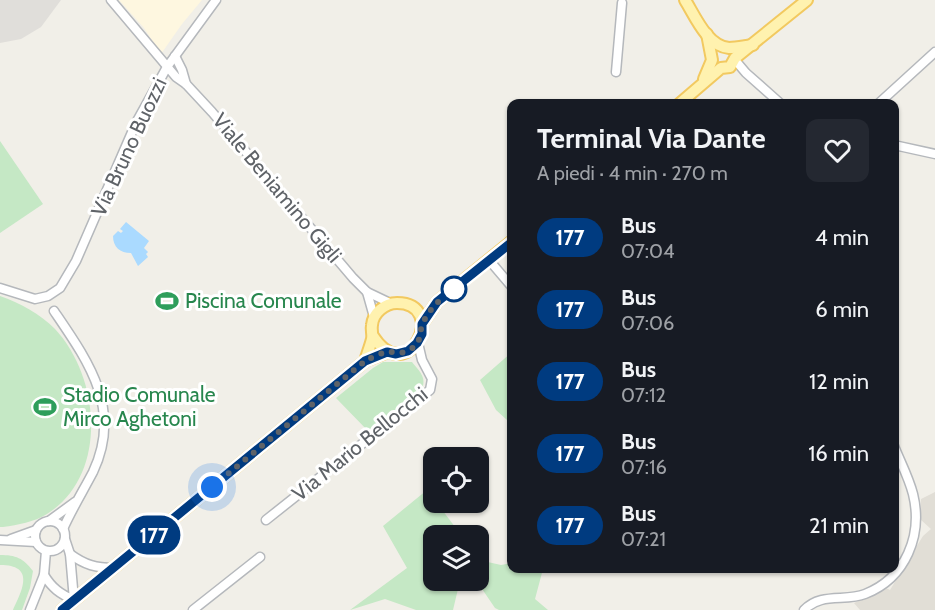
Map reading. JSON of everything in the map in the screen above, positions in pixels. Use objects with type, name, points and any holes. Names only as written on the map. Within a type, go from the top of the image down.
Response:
[{"type":"main road","points":[[685,0],[707,34],[715,42],[726,47]]},
{"type":"main road","points":[[685,99],[807,0]]},
{"type":"main road","points":[[707,34],[714,64],[730,64]]},
{"type":"main road","points":[[701,85],[716,49],[753,45]]},
{"type":"main road","points":[[726,47],[730,64]]},
{"type":"main road","points":[[422,324],[437,302],[507,246]]},
{"type":"main road","points":[[412,308],[437,302]]},
{"type":"main road","points":[[390,303],[400,303],[412,308],[418,314],[422,324],[422,334],[417,343],[408,351],[396,354],[387,352],[380,347],[373,336],[371,326],[374,317],[381,308],[390,303]]},
{"type":"main road","points":[[365,361],[373,336]]},
{"type":"main road","points":[[62,610],[365,361],[387,352]]},
{"type":"street","name":"Viale Beniamino Gigli","points":[[111,0],[353,278],[367,292],[390,303]]},
{"type":"street","name":"Via Bruno Buozzi","points":[[0,288],[36,299],[48,296],[60,288],[76,261],[136,123],[167,67],[216,0]]},
{"type":"street","points":[[616,72],[622,3]]},
{"type":"street","points":[[883,99],[935,52]]},
{"type":"street","name":"Viale Beniamino Gigli","points":[[175,56],[183,70],[186,84]]},
{"type":"street","points":[[730,64],[746,73],[775,99]]},
{"type":"street","points":[[899,146],[935,154]]},
{"type":"street","points":[[489,260],[507,281]]},
{"type":"street","name":"Viale Beniamino Gigli","points":[[367,292],[374,317]]},
{"type":"street","points":[[54,311],[94,373],[104,408],[102,441],[93,470],[75,501],[63,529]]},
{"type":"street","name":"Via Mario Bellocchi","points":[[266,520],[430,390],[432,379],[422,360],[417,343]]},
{"type":"street","name":"Via Mario Bellocchi","points":[[408,351],[422,360]]},
{"type":"street","points":[[899,459],[913,494],[914,534],[910,553],[899,570]]},
{"type":"street","points":[[4,540],[36,530],[75,501]]},
{"type":"street","points":[[44,575],[50,585],[60,594],[74,600],[70,554],[63,529],[57,523],[50,521]]},
{"type":"street","points":[[36,530],[36,542]]},
{"type":"street","points":[[4,540],[36,542],[46,551],[56,550],[65,539]]},
{"type":"street","points":[[30,610],[44,575],[46,551]]},
{"type":"street","points":[[70,554],[83,564],[96,568],[114,568]]},
{"type":"street","points":[[193,610],[260,557]]},
{"type":"street","points":[[804,610],[808,605],[824,598],[843,598],[865,594],[884,584],[896,573]]},
{"type":"shaded area","points":[[0,0],[61,0],[41,27],[21,39],[0,43]]},
{"type":"shaded area","points":[[119,0],[202,0],[161,54],[144,28]]},
{"type":"shaded area","points":[[935,492],[935,610],[860,610],[854,603],[884,587],[890,590],[923,536],[931,529],[920,519],[921,499]]},
{"type":"green space","points":[[0,141],[43,204],[0,233]]},
{"type":"green space","name":"Stadio Comunale Mirco Aghetoni","points":[[0,296],[43,318],[55,329],[70,349],[89,398],[91,425],[89,451],[81,475],[67,497],[42,517],[26,523],[3,527],[0,527]]},
{"type":"green space","points":[[507,356],[507,420],[496,410],[480,380]]},
{"type":"green space","points":[[383,362],[412,362],[422,374],[424,381],[422,389],[369,432],[336,398]]},
{"type":"green space","points":[[423,493],[423,513],[444,513],[454,525],[423,525],[423,591],[458,591],[453,610],[416,610],[385,599],[350,610],[407,568],[383,526]]},
{"type":"green space","points":[[0,555],[19,558],[33,571],[22,610],[13,610],[23,587],[22,574],[11,566],[0,565]]},
{"type":"green space","points":[[489,562],[507,564],[507,573],[542,573],[535,599],[548,610],[499,610],[495,608],[483,591],[489,591]]},
{"type":"water","points":[[126,222],[149,241],[144,248],[148,252],[146,254],[148,257],[138,266],[131,253],[118,249],[113,240],[113,236],[118,231],[121,233],[123,231],[120,229]]},
{"type":"bus line","name":"177","points":[[62,610],[365,361],[387,352],[396,354],[408,351],[417,343],[422,334],[422,324],[437,302],[507,246]]},
{"type":"place","name":"Piscina Comunale","points":[[167,301]]},
{"type":"place","name":"Stadio Comunale Mirco Aghetoni","points":[[45,407]]},
{"type":"route","points":[[212,487],[365,361],[387,352],[396,354],[408,351],[417,343],[422,334],[422,324],[437,302],[454,289]]}]
